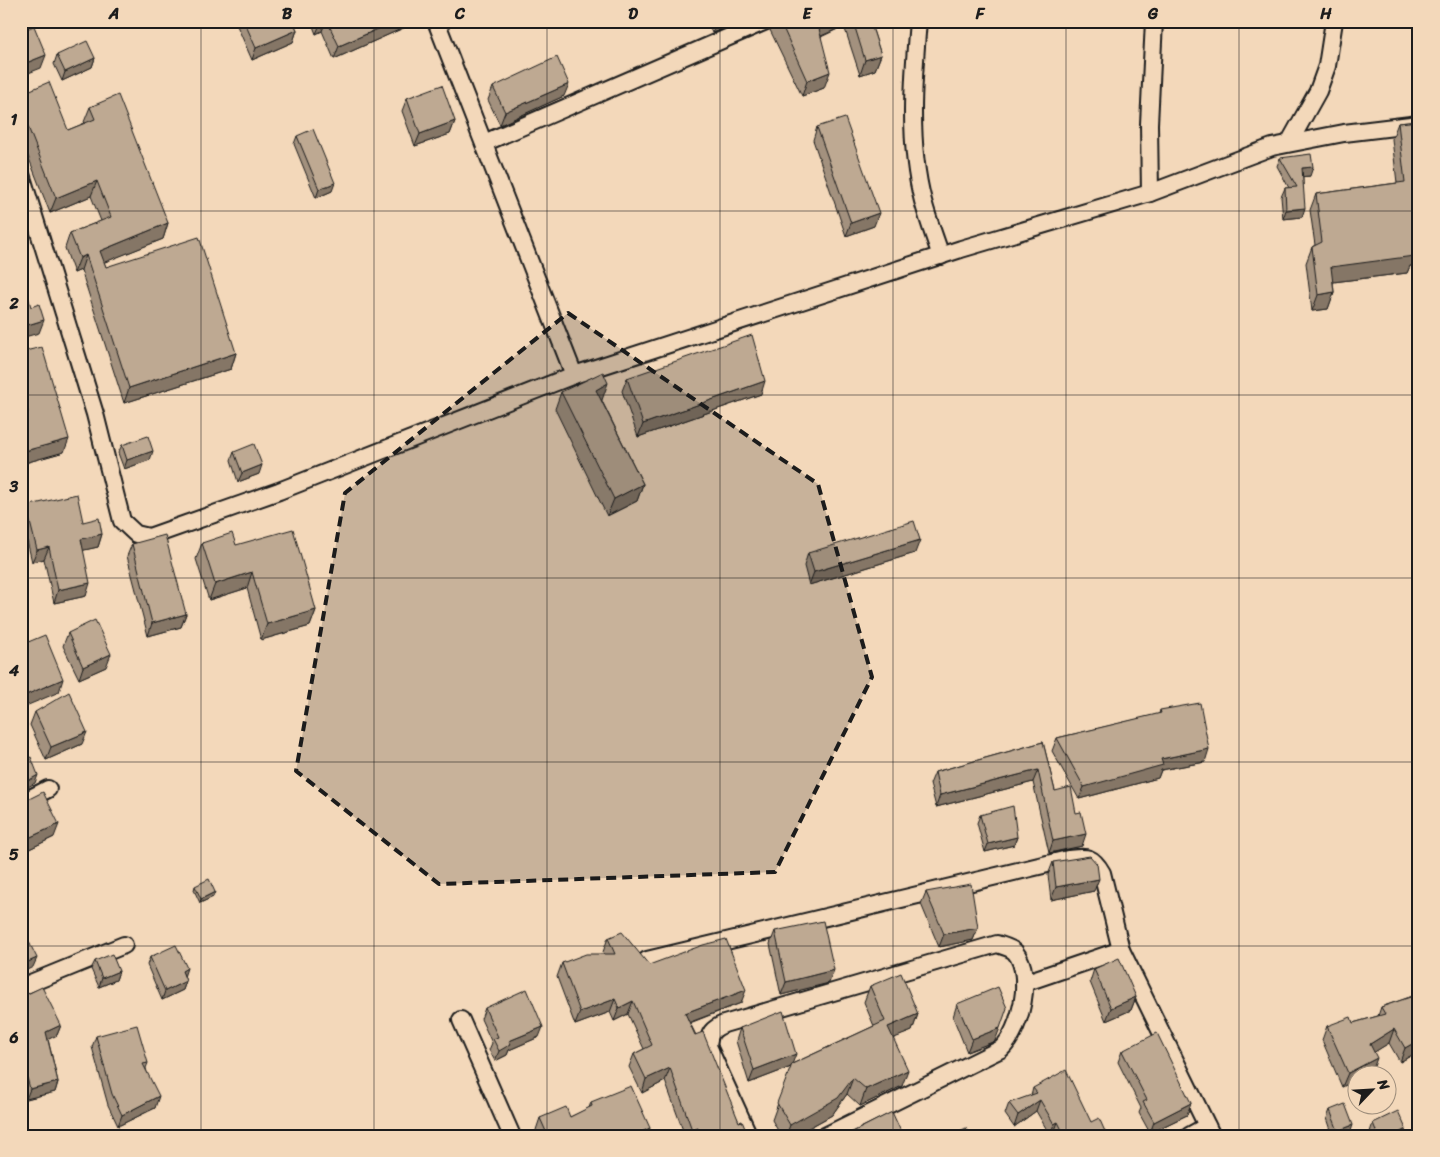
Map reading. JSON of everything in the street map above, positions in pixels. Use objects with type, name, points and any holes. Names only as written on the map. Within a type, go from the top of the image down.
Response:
[{"type":"street","points":[[436,21],[574,375]]},
{"type":"street","points":[[484,142],[766,21]]},
{"type":"street","points":[[918,21],[914,73],[914,118],[918,175],[923,201],[941,256]]},
{"type":"street","points":[[1150,193],[1149,124],[1154,21]]},
{"type":"street","points":[[1289,142],[1318,91],[1327,66],[1334,21]]},
{"type":"street","points":[[21,174],[95,414],[122,521],[136,534],[149,537],[269,494],[574,375],[941,256],[1150,193],[1272,147],[1289,142],[1344,133],[1419,124]]},
{"type":"street","points":[[21,803],[48,789]]},
{"type":"street","points":[[647,960],[1082,858],[1089,858],[1096,862],[1102,873],[1121,950],[1210,1131],[1188,1136]]},
{"type":"street","points":[[749,1136],[708,1046],[709,1036],[713,1029],[724,1024],[997,944],[1013,950],[1022,964],[1024,983],[1016,1027],[1011,1040],[1001,1049],[824,1136]]},
{"type":"street","points":[[21,987],[124,945]]},
{"type":"street","points":[[1024,983],[1121,950]]},
{"type":"street","points":[[461,1020],[512,1136]]},
{"type":"highlighted area","points":[[568,313],[818,484],[872,677],[775,872],[439,884],[296,771],[345,493]]},
{"type":"building","points":[[244,21],[293,21],[297,30],[256,48]]},
{"type":"building","points":[[327,21],[396,21],[339,46]]},
{"type":"building","points":[[714,21],[723,21],[716,25]]},
{"type":"building","points":[[780,21],[825,21],[818,25],[830,72],[807,81]]},
{"type":"building","points":[[853,21],[870,21],[881,55],[865,60]]},
{"type":"building","points":[[34,26],[46,55],[21,65],[21,31]]},
{"type":"building","points":[[87,41],[95,58],[65,72],[57,55]]},
{"type":"building","points":[[557,57],[569,84],[505,112],[493,87]]},
{"type":"building","points":[[49,82],[68,130],[95,119],[90,107],[118,95],[168,223],[100,251],[106,267],[199,237],[236,353],[129,388],[86,255],[80,258],[70,233],[111,217],[97,181],[56,198],[21,109],[21,94]]},
{"type":"building","points":[[442,85],[455,121],[420,134],[407,98]]},
{"type":"building","points":[[845,118],[879,213],[851,223],[817,127]]},
{"type":"building","points":[[1419,121],[1419,249],[1413,250],[1414,256],[1331,267],[1334,292],[1318,295],[1312,247],[1322,242],[1316,194],[1405,182],[1398,123]]},
{"type":"building","points":[[313,129],[335,183],[319,189],[297,136]]},
{"type":"building","points":[[1311,154],[1313,167],[1302,168],[1305,208],[1286,210],[1285,188],[1297,187],[1280,158]]},
{"type":"building","points":[[21,282],[24,282],[31,307],[39,304],[44,320],[21,327]]},
{"type":"building","points":[[752,335],[765,381],[643,424],[627,378]]},
{"type":"building","points":[[42,347],[69,439],[21,452],[21,414],[28,412],[21,387],[21,352]]},
{"type":"building","points":[[603,372],[608,383],[596,390],[643,484],[614,499],[561,392]]},
{"type":"building","points":[[148,436],[153,451],[127,460],[122,445]]},
{"type":"building","points":[[254,444],[262,465],[242,473],[234,452]]},
{"type":"building","points":[[77,494],[83,522],[99,518],[102,534],[81,539],[90,583],[58,590],[49,547],[37,550],[26,506]]},
{"type":"building","points":[[914,521],[920,540],[814,572],[808,553]]},
{"type":"building","points":[[293,529],[316,610],[267,624],[252,572],[215,584],[202,543],[232,533],[236,545]]},
{"type":"building","points":[[165,535],[186,614],[152,623],[132,544]]},
{"type":"building","points":[[95,620],[111,654],[83,667],[68,633]]},
{"type":"building","points":[[45,635],[63,679],[21,697],[21,645]]},
{"type":"building","points":[[69,692],[87,732],[51,747],[35,712]]},
{"type":"building","points":[[1200,703],[1209,749],[1161,759],[1163,765],[1084,787],[1057,738],[1161,713],[1160,710]]},
{"type":"building","points":[[1043,742],[1055,791],[1071,787],[1076,813],[1081,812],[1086,834],[1053,841],[1038,770],[940,795],[935,772]]},
{"type":"building","points":[[31,757],[38,775],[21,785],[21,761]]},
{"type":"building","points":[[43,792],[59,824],[24,840],[21,834],[21,803]]},
{"type":"building","points":[[1013,806],[1017,837],[988,844],[980,815]]},
{"type":"building","points":[[1090,856],[1097,864],[1099,879],[1056,887],[1053,862]]},
{"type":"building","points":[[209,879],[215,892],[201,899],[195,886]]},
{"type":"building","points":[[971,884],[978,928],[944,934],[926,892]]},
{"type":"building","points":[[823,921],[834,970],[786,982],[775,931]]},
{"type":"building","points":[[21,926],[37,958],[21,965]]},
{"type":"building","points":[[622,932],[649,965],[703,945],[726,939],[746,990],[685,1013],[695,1035],[703,1032],[739,1122],[742,1121],[748,1136],[701,1136],[698,1128],[692,1130],[670,1068],[646,1079],[634,1054],[652,1045],[633,1001],[619,1008],[615,999],[580,1012],[562,963],[586,954],[615,954],[608,938]]},
{"type":"building","points":[[176,945],[187,968],[182,971],[186,981],[165,991],[150,957]]},
{"type":"building","points":[[112,954],[119,971],[102,978],[95,961]]},
{"type":"building","points":[[1119,958],[1136,997],[1111,1008],[1094,969]]},
{"type":"building","points":[[901,973],[918,1014],[888,1027],[908,1070],[866,1089],[853,1078],[838,1098],[790,1125],[777,1103],[792,1064],[885,1021],[870,986]]},
{"type":"building","points":[[42,987],[61,1025],[46,1032],[58,1082],[30,1089],[21,1054],[21,997]]},
{"type":"building","points":[[998,987],[1007,1008],[1000,1028],[972,1039],[957,1004]]},
{"type":"building","points":[[527,989],[543,1027],[509,1041],[511,1044],[499,1051],[493,1039],[498,1037],[485,1008]]},
{"type":"building","points":[[1419,994],[1419,1040],[1405,1048],[1394,1029],[1370,1044],[1377,1058],[1365,1064],[1348,1064],[1348,1073],[1327,1026],[1351,1017],[1353,1023],[1385,1014],[1381,1007]]},
{"type":"building","points":[[783,1011],[796,1054],[754,1070],[740,1028]]},
{"type":"building","points":[[137,1025],[148,1063],[143,1064],[159,1096],[122,1115],[112,1094],[96,1036]]},
{"type":"building","points":[[1157,1033],[1191,1103],[1154,1122],[1143,1102],[1147,1100],[1122,1051]]},
{"type":"building","points":[[1066,1070],[1091,1122],[1099,1118],[1107,1136],[1065,1136],[1058,1122],[1054,1124],[1040,1100],[1018,1115],[1009,1103],[1037,1093],[1033,1088]]},
{"type":"building","points":[[631,1086],[650,1128],[633,1136],[625,1136],[623,1132],[616,1136],[548,1136],[540,1118],[566,1107],[570,1117],[592,1106],[591,1102]]},
{"type":"building","points":[[1345,1104],[1353,1125],[1338,1131],[1330,1110]]},
{"type":"building","points":[[1398,1111],[1406,1129],[1393,1136],[1378,1136],[1373,1123],[1392,1114],[1398,1114]]},
{"type":"building","points":[[892,1112],[903,1136],[845,1136]]},
{"type":"building","points":[[21,1127],[26,1136],[21,1136]]},
{"type":"building","points":[[966,1128],[969,1136],[949,1136]]},
{"type":"building","points":[[57,1130],[59,1136],[44,1136]]}]
